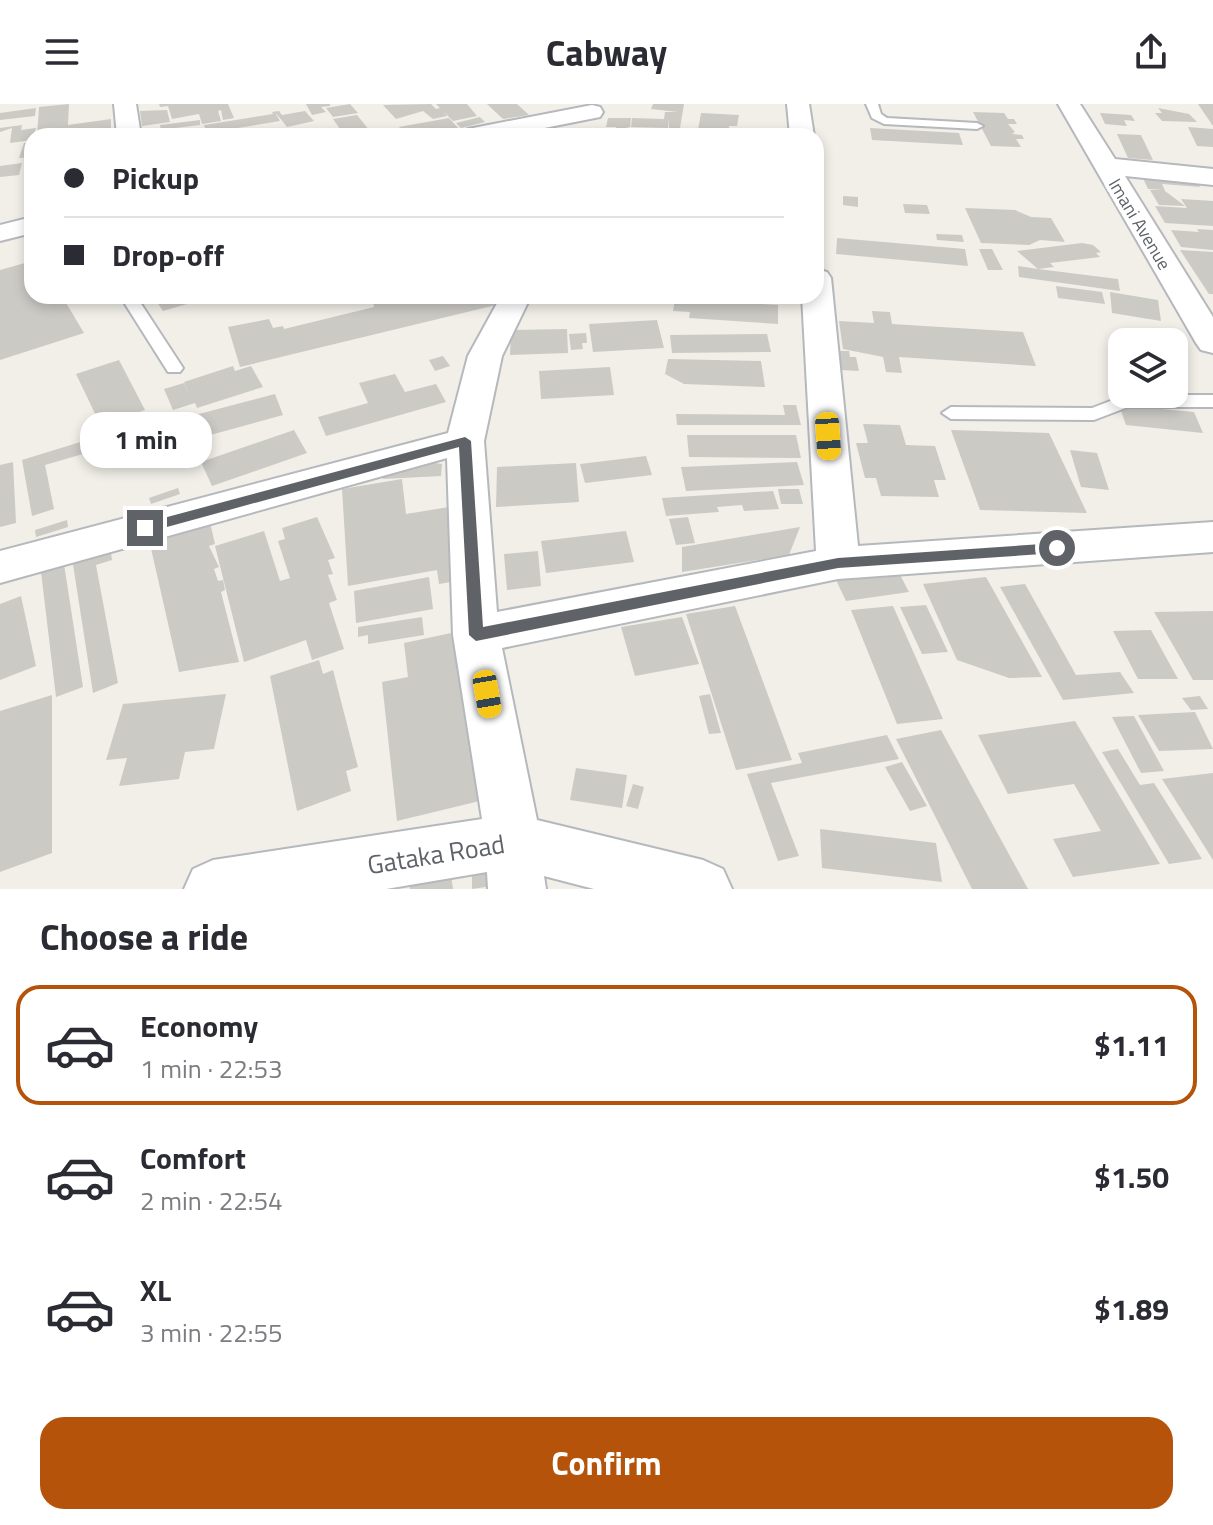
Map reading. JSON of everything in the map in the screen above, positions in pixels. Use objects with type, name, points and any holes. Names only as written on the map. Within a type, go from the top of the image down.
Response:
[{"type":"street","points":[[125,104],[128,128]]},
{"type":"street","points":[[798,104],[801,128]]},
{"type":"street","name":"Imani Avenue","points":[[1069,104],[1213,343]]},
{"type":"street","points":[[504,128],[594,108],[590,128]]},
{"type":"street","points":[[1105,166],[1213,177]]},
{"type":"street","points":[[0,233],[24,227]]},
{"type":"street","points":[[512,304],[485,356],[465,441],[476,635],[515,865]]},
{"type":"street","points":[[818,304],[838,563]]},
{"type":"street","points":[[0,567],[465,441]]},
{"type":"street","points":[[476,635],[838,563],[1213,537]]},
{"type":"street","name":"Gataka Road","points":[[213,889],[515,865],[703,889]]},
{"type":"lane","points":[[872,104],[876,116],[884,121],[977,126]]},
{"type":"lane","points":[[133,304],[174,368]]},
{"type":"lane","points":[[951,413],[1094,414],[1126,401],[1213,401]]},
{"type":"building","points":[[69,104],[68,125],[111,119],[111,128],[38,128],[39,107]]},
{"type":"building","points":[[159,104],[228,104],[234,118],[223,120],[221,110],[218,111],[221,121],[202,124],[199,114],[172,119],[168,106],[160,107]]},
{"type":"building","points":[[306,104],[330,106],[321,107],[326,112],[312,115]]},
{"type":"building","points":[[350,104],[358,113],[333,117],[326,108]]},
{"type":"building","points":[[431,104],[436,109],[440,108],[436,104],[467,104],[477,116],[453,121],[444,112],[447,116],[433,119],[423,111],[396,119],[383,105]]},
{"type":"building","points":[[487,104],[517,104],[529,115],[503,119]]},
{"type":"building","points":[[653,104],[684,104],[680,128],[669,128],[668,119],[668,128],[631,127],[632,118],[664,119],[665,112],[678,112],[651,109]]},
{"type":"building","points":[[1198,104],[1213,104],[1213,126]]},
{"type":"building","points":[[36,108],[35,116],[0,120],[0,113]]},
{"type":"building","points":[[1158,108],[1189,114],[1197,122],[1162,121],[1155,113],[1162,113]]},
{"type":"building","points":[[167,110],[170,122],[142,126],[140,111]]},
{"type":"building","points":[[279,111],[282,115],[305,111],[314,121],[287,127],[275,112],[280,121],[237,128],[205,128],[204,125],[273,114],[272,112]]},
{"type":"building","points":[[973,112],[1004,113],[1008,119],[1014,119],[1017,124],[1008,124],[1015,132],[1012,134],[1022,135],[1024,139],[1016,139],[1021,147],[991,146]]},
{"type":"building","points":[[701,113],[739,115],[737,126],[698,128]]},
{"type":"building","points":[[1100,113],[1131,115],[1135,121],[1124,120],[1127,126],[1105,124]]},
{"type":"building","points":[[357,115],[368,128],[339,128],[333,119]]},
{"type":"building","points":[[480,117],[485,122],[461,128],[456,123]]},
{"type":"building","points":[[449,118],[458,128],[400,128]]},
{"type":"building","points":[[608,118],[631,118],[630,127],[606,127]]},
{"type":"building","points":[[200,120],[200,125],[161,128],[160,125]]},
{"type":"building","points":[[22,125],[24,141],[10,143],[12,128],[0,132],[0,128]]},
{"type":"building","points":[[1188,127],[1213,129],[1213,147],[1197,146]]},
{"type":"building","points":[[870,128],[959,133],[963,145],[872,140]]},
{"type":"building","points":[[1117,134],[1141,135],[1153,160],[1128,158]]},
{"type":"building","points":[[22,163],[19,175],[0,177],[0,166]]},
{"type":"building","points":[[1142,176],[1196,181],[1200,187],[1162,184],[1165,191],[1185,206],[1159,205],[1150,190],[1163,190],[1148,189]]},
{"type":"building","points":[[843,196],[858,197],[858,207],[843,205]]},
{"type":"building","points":[[1181,199],[1213,201],[1213,226],[1165,223],[1155,206],[1187,208]]},
{"type":"building","points":[[903,204],[927,205],[930,214],[905,213]]},
{"type":"building","points":[[965,208],[1015,210],[1031,217],[1051,218],[1065,242],[1040,240],[1029,245],[981,243]]},
{"type":"building","points":[[1197,229],[1213,230],[1213,250],[1181,247],[1171,230],[1199,232]]},
{"type":"building","points":[[936,234],[962,235],[964,242],[937,240]]},
{"type":"building","points":[[837,238],[965,249],[968,266],[836,254]]},
{"type":"building","points":[[1082,243],[1093,245],[1101,252],[1096,253],[1100,257],[1050,263],[1054,267],[1038,269],[1017,251]]},
{"type":"building","points":[[979,249],[992,249],[1003,270],[988,270]]},
{"type":"building","points":[[1180,250],[1213,252],[1213,294],[1209,294]]},
{"type":"building","points":[[24,263],[24,304],[67,304],[84,333],[0,360],[0,270]]},
{"type":"building","points":[[1018,266],[1118,279],[1120,291],[1019,277]]},
{"type":"building","points":[[1056,286],[1102,292],[1105,304],[1058,298]]},
{"type":"building","points":[[1110,292],[1158,300],[1161,321],[1112,313]]},
{"type":"building","points":[[158,304],[187,304],[163,311]]},
{"type":"building","points":[[373,304],[497,304],[240,367],[228,327],[269,319],[273,328],[283,326],[284,329],[374,307]]},
{"type":"building","points":[[674,304],[778,305],[778,324],[689,318],[690,312],[673,311]]},
{"type":"building","points":[[872,311],[890,312],[892,324],[1023,332],[1036,366],[899,357],[902,373],[886,372],[883,357],[843,349],[839,321],[874,323]]},
{"type":"building","points":[[657,320],[664,348],[593,352],[589,324]]},
{"type":"building","points":[[567,329],[568,353],[510,355],[511,330]]},
{"type":"building","points":[[586,333],[587,343],[582,343],[583,349],[571,350],[569,334]]},
{"type":"building","points":[[767,334],[771,352],[672,353],[670,335]]},
{"type":"building","points":[[838,351],[849,351],[850,357],[856,357],[859,371],[841,370]]},
{"type":"building","points":[[443,356],[450,366],[435,371],[429,360]]},
{"type":"building","points":[[668,359],[761,361],[765,387],[684,384],[665,374]]},
{"type":"building","points":[[119,360],[145,410],[101,426],[76,374]]},
{"type":"building","points":[[233,366],[235,371],[251,366],[263,387],[197,408],[195,403],[173,410],[164,389],[184,383],[189,395],[184,382]]},
{"type":"building","points":[[610,367],[614,395],[541,399],[539,371]]},
{"type":"building","points":[[395,374],[405,392],[436,384],[446,402],[326,436],[318,417],[368,403],[359,383]]},
{"type":"building","points":[[275,394],[283,415],[119,460],[115,436]]},
{"type":"building","points":[[783,405],[796,405],[801,425],[677,425],[676,414],[785,415]]},
{"type":"building","points":[[1120,408],[1194,412],[1203,433],[1126,425]]},
{"type":"building","points":[[863,424],[900,425],[906,445],[935,446],[946,480],[934,480],[939,497],[881,496],[876,478],[865,478],[856,443],[868,443]]},
{"type":"building","points":[[294,430],[307,453],[212,486],[201,462]]},
{"type":"building","points":[[951,430],[1049,433],[1087,513],[980,510]]},
{"type":"building","points":[[103,435],[107,447],[45,465],[54,509],[32,516],[22,460]]},
{"type":"building","points":[[687,435],[796,435],[801,458],[689,457]]},
{"type":"building","points":[[1070,450],[1097,453],[1109,490],[1081,487]]},
{"type":"building","points":[[646,456],[652,475],[585,483],[580,464]]},
{"type":"building","points":[[13,462],[16,523],[0,527],[0,465]]},
{"type":"building","points":[[797,462],[804,485],[686,491],[681,467]]},
{"type":"building","points":[[576,463],[579,502],[496,507],[497,467]]},
{"type":"building","points":[[442,464],[441,476],[383,479],[386,465]]},
{"type":"building","points":[[402,479],[406,514],[449,507],[463,580],[439,584],[437,570],[348,586],[342,489]]},
{"type":"building","points":[[178,488],[180,494],[151,504],[149,498]]},
{"type":"building","points":[[778,489],[799,489],[803,504],[781,504]]},
{"type":"building","points":[[773,491],[779,509],[744,511],[742,505],[717,507],[719,512],[666,516],[662,498]]},
{"type":"building","points":[[317,517],[335,558],[328,560],[333,574],[328,575],[337,600],[329,603],[344,649],[312,660],[306,640],[244,662],[215,546],[264,531],[280,581],[290,578],[278,541],[285,539],[282,528]]},
{"type":"building","points":[[688,517],[695,543],[676,545],[669,519]]},
{"type":"building","points":[[209,518],[215,544],[209,546],[219,567],[214,569],[218,581],[223,580],[225,590],[221,592],[239,662],[179,672],[148,535]]},
{"type":"building","points":[[67,520],[68,527],[36,537],[35,530]]},
{"type":"building","points":[[800,527],[789,555],[682,572],[682,547]]},
{"type":"building","points":[[626,531],[634,562],[546,573],[541,541]]},
{"type":"building","points":[[110,546],[112,560],[96,565],[118,683],[93,693],[72,558]]},
{"type":"building","points":[[538,551],[541,586],[507,590],[504,554]]},
{"type":"building","points":[[64,564],[83,687],[56,697],[41,572]]},
{"type":"building","points":[[897,569],[909,592],[846,601],[835,578]]},
{"type":"building","points":[[429,577],[433,609],[356,623],[354,591]]},
{"type":"building","points":[[986,577],[1042,677],[1009,678],[957,660],[923,584]]},
{"type":"building","points":[[1025,584],[1076,675],[1120,672],[1134,693],[1063,700],[1000,587]]},
{"type":"building","points":[[21,596],[36,666],[0,680],[0,604]]},
{"type":"building","points":[[926,605],[948,652],[922,654],[900,607]]},
{"type":"building","points":[[735,606],[792,760],[736,770],[686,614]]},
{"type":"building","points":[[893,606],[943,719],[897,724],[851,610]]},
{"type":"building","points":[[1213,611],[1213,680],[1193,680],[1154,612]]},
{"type":"building","points":[[422,617],[424,635],[368,644],[368,635],[358,637],[358,627]]},
{"type":"building","points":[[682,617],[699,664],[635,676],[621,627]]},
{"type":"building","points":[[1151,630],[1178,679],[1138,679],[1113,631]]},
{"type":"building","points":[[456,632],[488,799],[397,821],[382,682],[408,677],[404,643]]},
{"type":"building","points":[[319,660],[323,674],[333,670],[358,767],[346,771],[351,791],[297,811],[270,676]]},
{"type":"building","points":[[226,694],[214,749],[185,752],[179,779],[119,786],[127,758],[106,760],[123,704]]},
{"type":"building","points":[[710,694],[721,733],[709,734],[699,696]]},
{"type":"building","points":[[52,695],[52,853],[0,872],[0,711]]},
{"type":"building","points":[[1200,696],[1208,709],[1191,710],[1182,698]]},
{"type":"building","points":[[1195,712],[1213,749],[1159,751],[1138,715]]},
{"type":"building","points":[[1134,716],[1164,771],[1141,773],[1112,717]]},
{"type":"building","points":[[1075,721],[1160,864],[1073,877],[1053,839],[1101,831],[1074,784],[1008,794],[978,735]]},
{"type":"building","points":[[941,730],[1028,889],[972,889],[896,739]]},
{"type":"building","points":[[887,735],[899,759],[771,783],[799,856],[778,861],[747,774],[802,763],[798,753]]},
{"type":"building","points":[[1118,749],[1140,785],[1154,783],[1202,859],[1169,864],[1102,752]]},
{"type":"building","points":[[902,762],[927,806],[910,811],[885,767]]},
{"type":"building","points":[[576,768],[627,775],[622,808],[570,800]]},
{"type":"building","points":[[1213,773],[1213,860],[1162,779]]},
{"type":"building","points":[[633,784],[644,787],[638,809],[626,806]]},
{"type":"building","points":[[820,829],[936,843],[942,882],[822,868]]},
{"type":"building","points":[[450,869],[453,889],[410,889],[409,881]]},
{"type":"building","points":[[491,870],[492,886],[472,889],[472,873]]},
{"type":"route","points":[[145,528],[465,441],[476,635],[838,563],[1057,548]]}]
